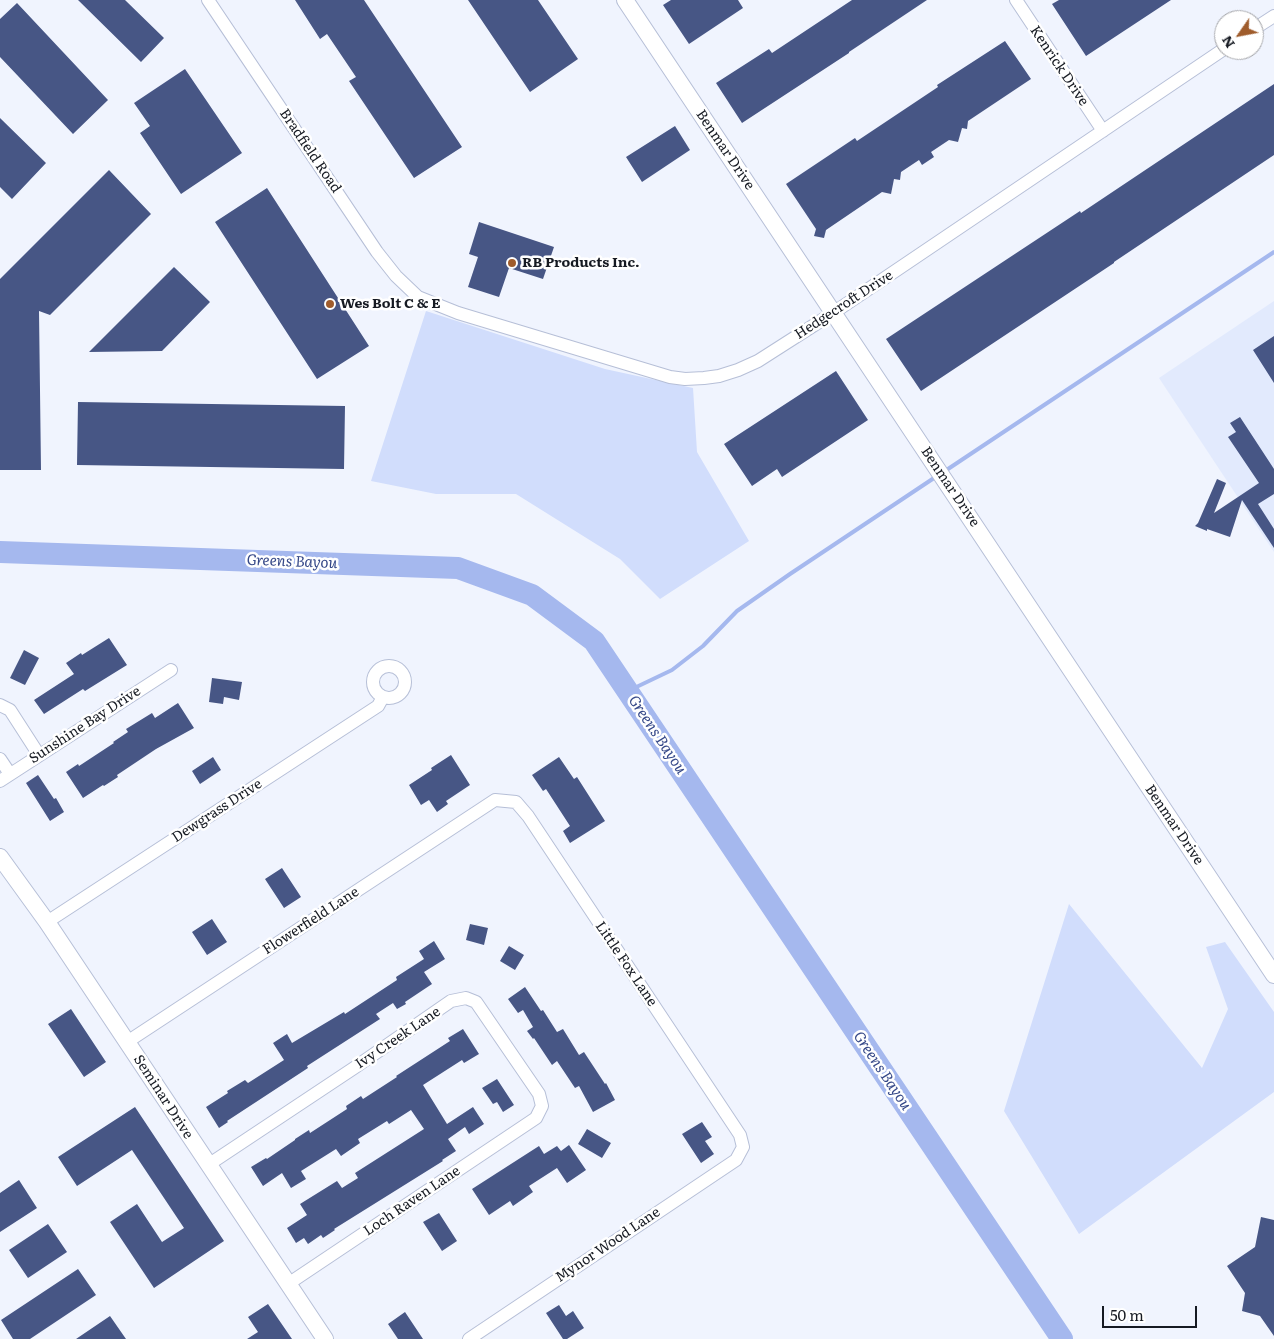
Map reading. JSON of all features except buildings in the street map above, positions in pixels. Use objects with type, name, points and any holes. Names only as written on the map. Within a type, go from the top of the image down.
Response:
[{"type":"street","name":"Bradfield Road","points":[[208,0],[377,252],[396,276],[418,297]]},
{"type":"street","name":"Benmar Drive","points":[[625,0],[1274,975]]},
{"type":"street","name":"Kenrick Drive","points":[[1016,0],[1103,131]]},
{"type":"street","name":"Hedgecroft Drive","points":[[418,297],[458,313],[670,377],[685,379],[719,376],[758,361],[833,313],[1214,56]]},
{"type":"street","name":"Sunshine Bay Drive","points":[[5,778],[171,670]]},
{"type":"street","name":"Dewgrass Drive","points":[[48,922],[378,706],[383,697]]},
{"type":"street","points":[[0,705],[10,710],[39,755]]},
{"type":"street","points":[[0,759],[5,778]]},
{"type":"street","name":"Flowerfield Lane","points":[[128,1042],[495,800]]},
{"type":"street","name":"Little Fox Lane","points":[[495,800],[516,802],[528,816],[740,1135],[743,1147]]},
{"type":"street","name":"Seminar Drive","points":[[0,857],[48,922],[325,1339]]},
{"type":"street","name":"Ivy Creek Lane","points":[[208,1165],[451,1001],[466,998],[476,1002],[539,1094],[542,1106],[536,1118]]},
{"type":"street","name":"Loch Raven Lane","points":[[288,1284],[536,1118]]},
{"type":"street","name":"Mynor Wood Lane","points":[[469,1339],[736,1160],[743,1147]]},
{"type":"shaded area","points":[[1274,301],[1274,552],[1159,378]]},
{"type":"shaded area","points":[[426,311],[605,369],[693,388],[697,452],[749,541],[660,599],[620,559],[516,494],[436,494],[371,481]]},
{"type":"shaded area","points":[[1069,904],[1202,1068],[1228,1009],[1206,947],[1225,942],[1274,1012],[1274,1092],[1079,1234],[1004,1111]]},
{"type":"waterway","points":[[945,471],[1274,252]]},
{"type":"waterway","points":[[628,691],[672,670],[703,646],[737,611],[937,476]]},
{"type":"waterway","name":"Greens Bayou","points":[[0,552],[458,568],[532,595],[594,641],[1062,1339]]},
{"type":"place","name":"RB Products Inc.","points":[[512,263]]},
{"type":"place","name":"Wes Bolt C & E","points":[[330,304]]}]
